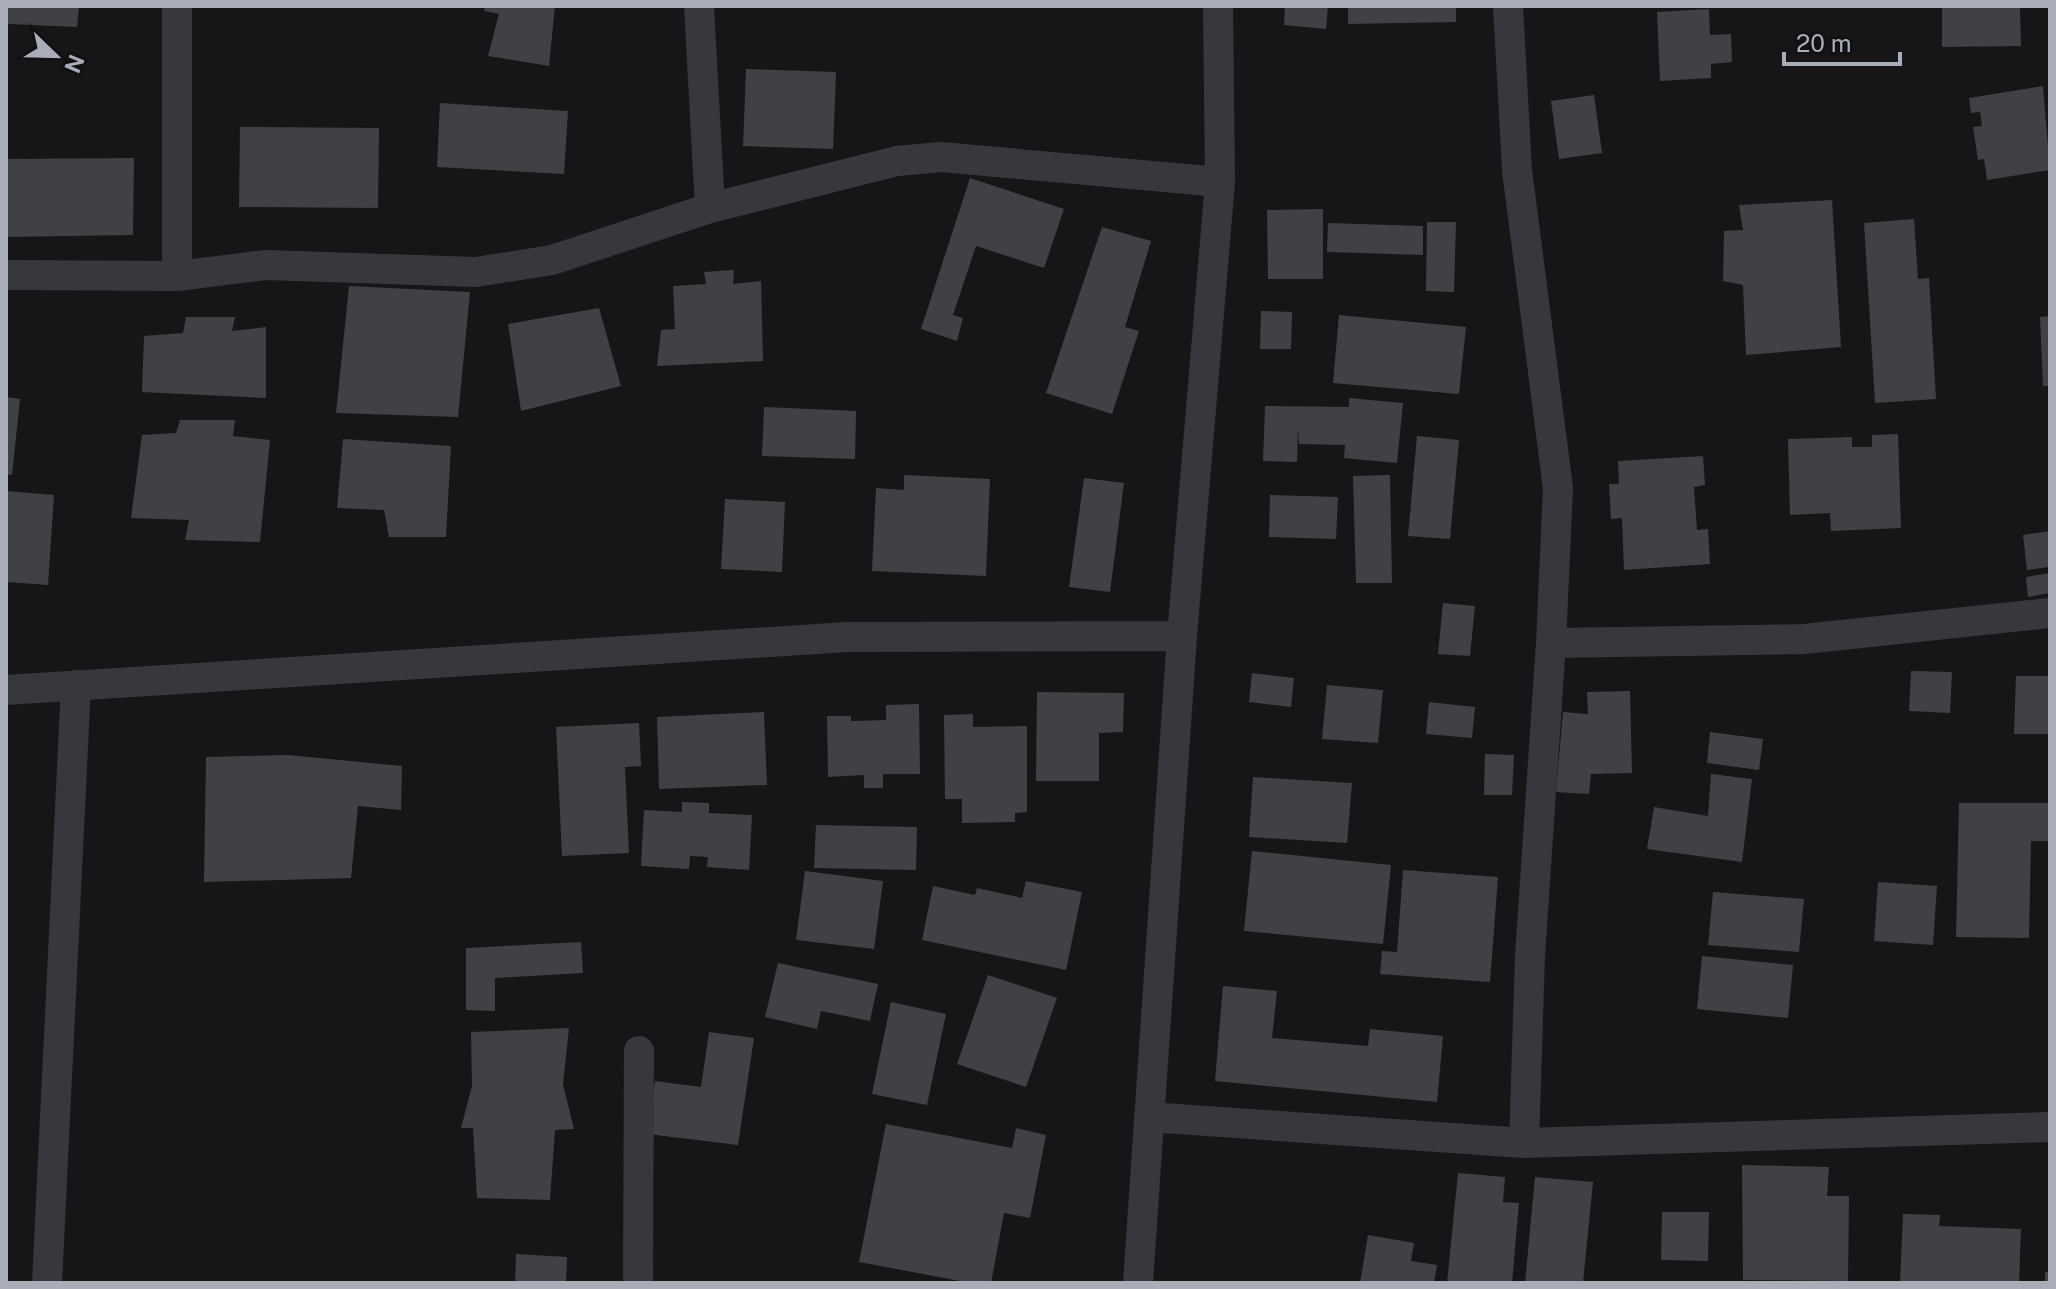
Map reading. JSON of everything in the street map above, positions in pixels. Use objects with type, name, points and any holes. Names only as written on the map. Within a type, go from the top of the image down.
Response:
[{"type":"street","points":[[177,6],[177,276]]},
{"type":"street","points":[[699,6],[710,208]]},
{"type":"street","points":[[1138,1283],[1182,636],[1220,182],[1218,6]]},
{"type":"street","points":[[1508,6],[1517,170],[1558,488],[1530,956],[1524,1143]]},
{"type":"street","points":[[6,275],[177,276],[266,265],[476,272],[552,260],[710,208],[897,161],[941,157],[1220,182]]},
{"type":"street","points":[[1551,643],[1804,639],[2050,613]]},
{"type":"street","points":[[6,690],[443,665],[848,637],[1182,636]]},
{"type":"street","points":[[47,1283],[76,685]]},
{"type":"street","points":[[638,1283],[639,1051]]},
{"type":"street","points":[[1149,1117],[1524,1143],[2050,1127]]},
{"type":"building","points":[[6,6],[79,6],[77,27],[8,24]]},
{"type":"building","points":[[485,6],[555,6],[549,66],[488,56],[499,14],[484,11]]},
{"type":"building","points":[[1285,6],[1328,6],[1326,29],[1284,25]]},
{"type":"building","points":[[1348,6],[1456,6],[1456,22],[1348,24]]},
{"type":"building","points":[[1942,6],[2020,6],[2021,46],[1942,47]]},
{"type":"building","points":[[1709,9],[1710,35],[1731,34],[1732,62],[1711,64],[1711,78],[1660,81],[1657,12]]},
{"type":"building","points":[[746,69],[836,72],[833,149],[743,146]]},
{"type":"building","points":[[2043,86],[2050,170],[1987,180],[1984,159],[1978,160],[1973,127],[1982,126],[1980,112],[1971,113],[1969,98]]},
{"type":"building","points":[[1594,95],[1602,153],[1559,159],[1551,101]]},
{"type":"building","points":[[440,103],[568,111],[564,174],[437,167]]},
{"type":"building","points":[[240,127],[379,128],[378,208],[239,207]]},
{"type":"building","points":[[134,158],[133,235],[6,237],[6,159]]},
{"type":"building","points":[[970,178],[1064,209],[1044,268],[976,246],[953,315],[963,318],[957,341],[921,329]]},
{"type":"building","points":[[1832,200],[1841,347],[1746,355],[1743,285],[1723,281],[1724,231],[1743,230],[1739,205]]},
{"type":"building","points":[[1323,209],[1323,279],[1268,279],[1267,210]]},
{"type":"building","points":[[1914,219],[1918,279],[1929,278],[1936,399],[1875,403],[1864,223]]},
{"type":"building","points":[[1427,222],[1456,222],[1454,292],[1426,291]]},
{"type":"building","points":[[1328,223],[1423,226],[1423,255],[1327,252]]},
{"type":"building","points":[[1102,227],[1151,241],[1125,327],[1139,331],[1112,414],[1046,393]]},
{"type":"building","points":[[734,270],[733,284],[761,281],[763,361],[657,366],[661,330],[675,329],[673,286],[706,284],[704,272]]},
{"type":"building","points":[[349,286],[470,292],[458,417],[336,413]]},
{"type":"building","points":[[599,308],[621,386],[521,411],[508,324]]},
{"type":"building","points":[[1261,311],[1292,312],[1291,349],[1260,349]]},
{"type":"building","points":[[1339,315],[1466,327],[1459,394],[1333,383]]},
{"type":"building","points":[[2050,316],[2050,386],[2043,386],[2040,317]]},
{"type":"building","points":[[186,317],[235,317],[232,331],[266,327],[266,398],[142,392],[144,336],[183,333]]},
{"type":"building","points":[[6,397],[20,399],[12,475],[6,474]]},
{"type":"building","points":[[1349,398],[1403,403],[1397,463],[1344,458],[1345,445],[1299,444],[1298,427],[1297,462],[1263,461],[1265,406],[1349,407]]},
{"type":"building","points":[[764,407],[856,411],[855,459],[762,456]]},
{"type":"building","points":[[180,420],[235,420],[233,436],[270,440],[260,542],[185,540],[189,520],[131,518],[142,435],[176,433]]},
{"type":"building","points":[[1898,434],[1901,528],[1831,531],[1830,513],[1790,515],[1788,439],[1852,437],[1852,447],[1872,447],[1872,435]]},
{"type":"building","points":[[1417,436],[1459,440],[1450,539],[1408,536]]},
{"type":"building","points":[[343,439],[451,446],[446,537],[389,537],[384,510],[337,508]]},
{"type":"building","points":[[1703,456],[1705,485],[1694,487],[1697,530],[1708,529],[1710,564],[1624,570],[1622,518],[1611,519],[1609,484],[1619,484],[1618,461]]},
{"type":"building","points":[[904,475],[990,479],[986,576],[872,571],[876,488],[904,490]]},
{"type":"building","points":[[1390,475],[1392,583],[1356,583],[1353,476]]},
{"type":"building","points":[[1084,478],[1124,483],[1110,592],[1069,587]]},
{"type":"building","points":[[6,491],[54,495],[48,585],[6,582]]},
{"type":"building","points":[[1270,495],[1338,497],[1336,539],[1269,537]]},
{"type":"building","points":[[725,499],[785,502],[782,572],[721,569]]},
{"type":"building","points":[[2050,531],[2050,567],[2027,570],[2023,535]]},
{"type":"building","points":[[2050,573],[2050,593],[2028,597],[2026,577]]},
{"type":"building","points":[[1443,603],[1475,606],[1470,656],[1438,654]]},
{"type":"building","points":[[1911,671],[1952,672],[1950,713],[1909,711]]},
{"type":"building","points":[[1252,673],[1294,678],[1291,707],[1249,702]]},
{"type":"building","points":[[2016,676],[2050,676],[2050,734],[2014,734]]},
{"type":"building","points":[[1327,685],[1383,690],[1378,743],[1322,739]]},
{"type":"building","points":[[1630,691],[1632,773],[1591,774],[1589,794],[1556,792],[1563,712],[1588,714],[1587,692]]},
{"type":"building","points":[[1037,692],[1124,693],[1123,732],[1099,733],[1099,781],[1036,781]]},
{"type":"building","points":[[1429,702],[1475,707],[1472,738],[1426,734]]},
{"type":"building","points":[[919,704],[920,774],[883,774],[883,788],[864,788],[864,775],[828,777],[827,716],[851,716],[851,721],[886,720],[886,705]]},
{"type":"building","points":[[764,712],[767,785],[659,789],[657,717]]},
{"type":"building","points":[[973,714],[973,727],[1027,726],[1027,812],[1015,813],[1015,822],[962,823],[962,799],[945,799],[944,715]]},
{"type":"building","points":[[639,723],[641,766],[625,767],[629,853],[562,856],[556,727]]},
{"type":"building","points":[[1710,732],[1763,739],[1759,770],[1707,763]]},
{"type":"building","points":[[1485,754],[1514,755],[1512,795],[1484,795]]},
{"type":"building","points":[[288,755],[402,766],[401,810],[358,806],[351,878],[204,882],[206,757]]},
{"type":"building","points":[[1711,774],[1752,779],[1742,862],[1647,849],[1654,807],[1708,816]]},
{"type":"building","points":[[1253,777],[1352,783],[1347,843],[1249,837]]},
{"type":"building","points":[[682,802],[709,803],[709,813],[752,815],[749,870],[707,867],[708,857],[690,856],[689,869],[641,866],[644,810],[682,812]]},
{"type":"building","points":[[1959,803],[2050,803],[2050,841],[2031,841],[2029,938],[1956,937]]},
{"type":"building","points":[[816,825],[917,827],[916,870],[814,868]]},
{"type":"building","points":[[1252,851],[1391,865],[1383,944],[1244,931]]},
{"type":"building","points":[[1403,870],[1498,877],[1490,982],[1380,974],[1382,951],[1397,952]]},
{"type":"building","points":[[805,871],[883,881],[874,949],[796,940]]},
{"type":"building","points":[[1026,881],[1082,892],[1066,970],[922,940],[933,886],[975,895],[977,888],[1022,898]]},
{"type":"building","points":[[1878,882],[1937,886],[1933,945],[1874,941]]},
{"type":"building","points":[[1713,892],[1804,899],[1799,952],[1708,945]]},
{"type":"building","points":[[581,942],[583,973],[495,978],[495,1011],[466,1010],[466,948]]},
{"type":"building","points":[[1702,956],[1793,965],[1788,1018],[1697,1009]]},
{"type":"building","points":[[778,963],[878,984],[870,1021],[821,1011],[817,1029],[765,1017]]},
{"type":"building","points":[[988,975],[1057,998],[1026,1087],[957,1064]]},
{"type":"building","points":[[1223,986],[1277,991],[1272,1038],[1368,1046],[1370,1029],[1443,1036],[1437,1102],[1215,1081]]},
{"type":"building","points":[[891,1002],[946,1014],[927,1105],[872,1094]]},
{"type":"building","points":[[569,1028],[563,1084],[574,1129],[555,1130],[550,1200],[477,1198],[473,1128],[461,1128],[472,1086],[471,1032]]},
{"type":"building","points":[[709,1032],[754,1038],[738,1145],[648,1134],[655,1081],[701,1087]]},
{"type":"building","points":[[886,1124],[1012,1148],[1016,1128],[1046,1135],[1030,1218],[1004,1213],[991,1283],[971,1283],[859,1262]]},
{"type":"building","points":[[1742,1165],[1829,1167],[1827,1196],[1849,1196],[1848,1281],[1743,1280]]},
{"type":"building","points":[[1458,1173],[1505,1177],[1503,1202],[1519,1203],[1512,1283],[1447,1283]]},
{"type":"building","points":[[1535,1177],[1593,1182],[1583,1283],[1525,1283]]},
{"type":"building","points":[[1662,1212],[1709,1212],[1708,1261],[1661,1260]]},
{"type":"building","points":[[1903,1214],[1940,1215],[1939,1226],[2021,1229],[2019,1283],[1900,1283]]},
{"type":"building","points":[[1368,1235],[1414,1243],[1411,1261],[1437,1265],[1434,1283],[1360,1283]]},
{"type":"building","points":[[516,1254],[567,1257],[566,1283],[515,1283]]},
{"type":"building","points":[[2045,1272],[2050,1272],[2050,1283],[2045,1283]]}]
